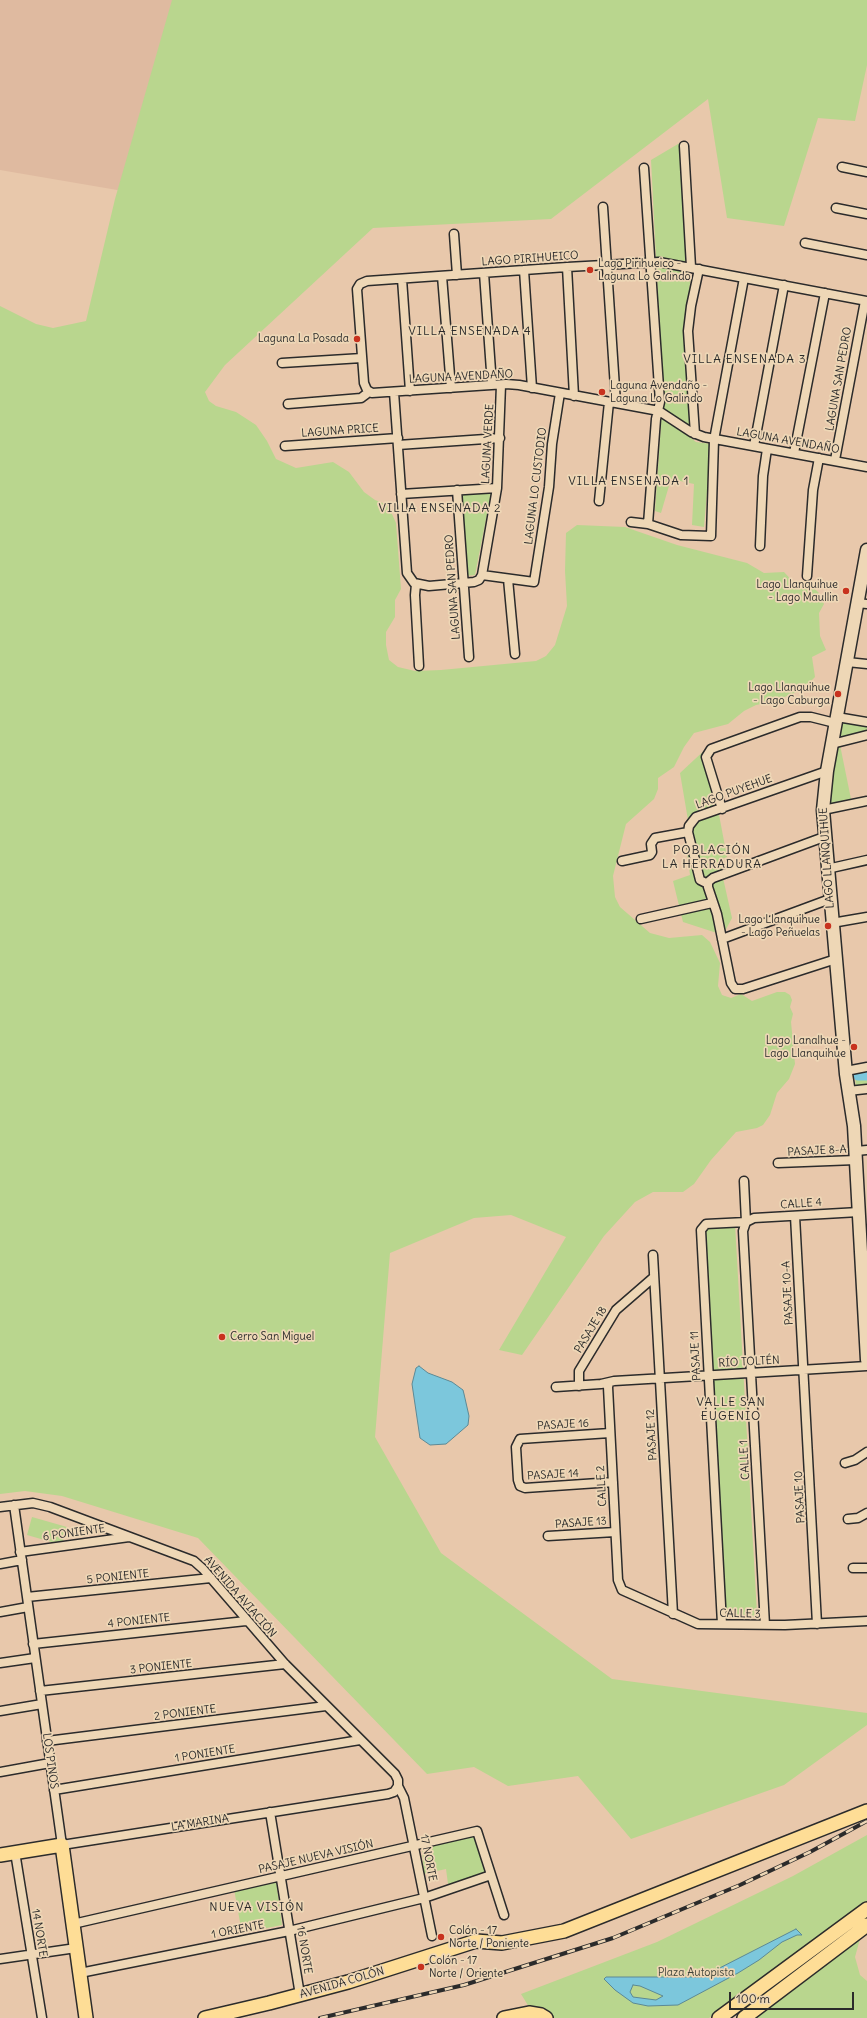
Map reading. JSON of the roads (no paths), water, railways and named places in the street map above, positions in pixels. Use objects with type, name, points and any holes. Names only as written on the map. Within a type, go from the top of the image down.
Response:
[{"type":"main road","name":"AVENIDA COLÓN","points":[[205,2018],[300,1995],[388,1970],[476,1941],[502,1943],[564,1931],[867,1811]]},
{"type":"main road","name":"LA MARINA","points":[[0,1855],[62,1845]]},
{"type":"main road","name":"LOS PINOS","points":[[62,1845],[86,2018]]},
{"type":"main road","points":[[719,2018],[867,1909]]},
{"type":"main road","points":[[744,2018],[867,1925]]},
{"type":"main road","points":[[504,2018],[534,2013],[546,2018]]},
{"type":"street","points":[[684,146],[695,268],[688,331],[695,434]]},
{"type":"street","points":[[842,167],[867,172]]},
{"type":"street","points":[[644,168],[660,402],[656,419],[648,524]]},
{"type":"street","points":[[599,502],[613,403],[603,207]]},
{"type":"street","points":[[836,208],[867,214]]},
{"type":"street","points":[[454,234],[457,275]]},
{"type":"street","points":[[805,244],[867,255]]},
{"type":"street","name":"LAGO PIRIHUEICO","points":[[362,358],[357,291],[360,284],[367,281],[651,262],[695,268],[866,301]]},
{"type":"street","points":[[567,267],[574,396]]},
{"type":"street","points":[[524,270],[532,388]]},
{"type":"street","points":[[484,273],[492,385]]},
{"type":"street","points":[[442,276],[451,388]]},
{"type":"street","points":[[631,522],[648,524],[681,535],[710,536],[714,440],[744,278]]},
{"type":"street","points":[[402,279],[410,391]]},
{"type":"street","points":[[754,446],[784,285]]},
{"type":"street","points":[[794,453],[825,293]]},
{"type":"street","name":"LAGUNA SAN PEDRO","points":[[835,460],[866,301]]},
{"type":"street","points":[[282,363],[362,358],[364,383],[369,392]]},
{"type":"street","name":"LAGUNA AVENDAÑO","points":[[288,404],[361,398],[369,392],[374,394],[502,384],[659,411],[695,434],[714,440],[835,460],[867,467]]},
{"type":"street","name":"LAGUNA VERDE","points":[[482,575],[497,488],[502,384]]},
{"type":"street","points":[[394,392],[406,573],[411,581],[416,584],[429,586],[477,582],[482,575],[508,579],[515,654]]},
{"type":"street","name":"LAGUNA LO CUSTODIO","points":[[508,579],[534,582],[549,487],[552,444],[560,393]]},
{"type":"street","name":"LAGUNA PRICE","points":[[285,446],[500,438]]},
{"type":"street","points":[[760,546],[763,476],[768,449]]},
{"type":"street","points":[[807,576],[813,490],[819,458]]},
{"type":"street","points":[[401,494],[497,488]]},
{"type":"street","name":"LAGUNA SAN PEDRO","points":[[457,490],[469,657]]},
{"type":"street","name":"LAGO LLANQUIHUE","points":[[867,550],[862,603],[847,662],[836,720],[827,771],[823,810],[824,837],[848,1091],[859,1154],[859,1212],[863,1233],[867,1360]]},
{"type":"street","points":[[416,584],[415,595],[419,666]]},
{"type":"street","points":[[847,662],[867,664]]},
{"type":"street","points":[[722,809],[707,760],[707,753],[711,749],[800,717],[867,722]]},
{"type":"street","points":[[832,744],[867,735]]},
{"type":"street","name":"LAGO PUYEHUE","points":[[688,832],[689,826],[696,817],[827,771]]},
{"type":"street","points":[[823,810],[867,801]]},
{"type":"street","points":[[622,861],[650,855],[652,852],[651,844],[655,838],[688,832],[701,882],[708,884]]},
{"type":"street","points":[[708,884],[713,878],[824,837]]},
{"type":"street","points":[[827,869],[867,860]]},
{"type":"street","points":[[708,884],[712,903],[717,914],[732,985],[738,990],[836,959]]},
{"type":"street","points":[[722,939],[830,899]]},
{"type":"street","points":[[641,919],[712,903]]},
{"type":"street","points":[[832,923],[867,917]]},
{"type":"street","points":[[846,1071],[867,1067]]},
{"type":"street","points":[[848,1091],[867,1089]]},
{"type":"street","name":"PASAJE 8-A","points":[[778,1163],[859,1154]]},
{"type":"street","name":"CALLE 1","points":[[744,1181],[746,1222],[743,1231],[765,1625]]},
{"type":"street","name":"CALLE 4","points":[[746,1222],[754,1218],[859,1212]]},
{"type":"street","name":"PASAJE 10-A","points":[[795,1216],[804,1370]]},
{"type":"street","name":"PASAJE 11","points":[[722,1624],[701,1230],[706,1224],[746,1222]]},
{"type":"street","name":"PASAJE 12","points":[[653,1255],[673,1614]]},
{"type":"street","name":"PASAJE 18","points":[[579,1386],[579,1371],[616,1310],[654,1278]]},
{"type":"street","name":"RÍO TOLTÉN","points":[[556,1387],[659,1378],[867,1366]]},
{"type":"street","name":"PASAJE 10","points":[[804,1370],[817,1624]]},
{"type":"street","name":"CALLE 2","points":[[609,1383],[615,1532],[618,1580],[620,1588]]},
{"type":"street","name":"PASAJE 16","points":[[520,1486],[518,1482],[516,1447],[518,1441],[525,1438],[610,1433]]},
{"type":"street","points":[[845,1463],[855,1460],[867,1452]]},
{"type":"street","name":"PASAJE 14","points":[[520,1486],[526,1488],[613,1482]]},
{"type":"street","name":"AVENIDA AVIACIÓN","points":[[14,1505],[33,1503],[46,1506],[190,1559],[203,1568],[246,1621],[285,1664],[397,1777],[398,1786]]},
{"type":"street","points":[[0,1507],[14,1505]]},
{"type":"street","name":"LOS PINOS","points":[[14,1505],[62,1845]]},
{"type":"street","points":[[848,1519],[858,1518],[867,1513]]},
{"type":"street","name":"PASAJE 13","points":[[548,1536],[615,1532]]},
{"type":"street","name":"6 PONIENTE","points":[[21,1556],[130,1536]]},
{"type":"street","points":[[0,1564],[21,1556]]},
{"type":"street","points":[[852,1568],[867,1568]]},
{"type":"street","name":"5 PONIENTE","points":[[27,1597],[211,1578]]},
{"type":"street","name":"CALLE 3","points":[[620,1588],[694,1623],[765,1625],[867,1621]]},
{"type":"street","points":[[0,1612],[28,1607]]},
{"type":"street","name":"4 PONIENTE","points":[[33,1644],[246,1621]]},
{"type":"street","points":[[0,1663],[35,1658]]},
{"type":"street","name":"3 PONIENTE","points":[[40,1692],[285,1664]]},
{"type":"street","points":[[0,1711],[42,1704]]},
{"type":"street","name":"2 PONIENTE","points":[[47,1741],[326,1706]]},
{"type":"street","name":"1 PONIENTE","points":[[54,1790],[360,1740]]},
{"type":"street","points":[[0,1772],[50,1763]]},
{"type":"street","name":"LA MARINA","points":[[62,1845],[388,1794],[394,1792],[398,1786]]},
{"type":"street","name":"17 NORTE","points":[[398,1786],[404,1798],[432,1936]]},
{"type":"street","name":"16 NORTE","points":[[270,1812],[300,1995]]},
{"type":"street","name":"PASAJE NUEVA VISIÓN","points":[[73,1924],[477,1831],[504,1915]]},
{"type":"street","name":"14 NORTE","points":[[15,1852],[42,2018]]},
{"type":"street","name":"1 ORIENTE","points":[[80,1973],[289,1931],[424,1898],[491,1875]]},
{"type":"street","points":[[0,1959],[76,1948]]},
{"type":"water","points":[[419,1366],[428,1373],[452,1382],[463,1390],[469,1416],[468,1425],[446,1444],[430,1445],[420,1438],[412,1384],[416,1368]]},
{"type":"water","points":[[796,1929],[802,1935],[797,1935],[782,1942],[759,1960],[738,1973],[678,2005],[648,2006],[633,2003],[615,1990],[604,1979],[606,1977],[702,1977]],"holes":[[[633,1985],[640,1986],[663,1996],[656,2000],[633,1997],[630,1992]]]},
{"type":"waterway","points":[[858,1076],[867,1076]]},
{"type":"railway","points":[[320,2018],[464,1985],[613,1938],[740,1885],[810,1852],[867,1821]]},
{"type":"place","name":"Lago Pirihueico - Laguna Lo Galindo","points":[[590,270]]},
{"type":"place","name":"Laguna La Posada","points":[[357,339]]},
{"type":"place","name":"Laguna Avendaño - Laguna Lo Galindo","points":[[602,392]]},
{"type":"place","name":"Lago Llanquihue - Lago Maullin","points":[[846,591]]},
{"type":"place","name":"Lago Llanquihue - Lago Caburga","points":[[838,694]]},
{"type":"place","name":"Lago Llanquihue - Lago Peñuelas","points":[[828,926]]},
{"type":"place","name":"Lago Lanalhue - Lago Llanquihue","points":[[854,1047]]},
{"type":"place","name":"Cerro San Miguel","points":[[222,1337]]},
{"type":"place","name":"Colón - 17 Norte / Poniente","points":[[441,1937]]},
{"type":"place","name":"Colón - 17 Norte / Oriente","points":[[421,1967]]},
{"type":"district","name":"VILLA ENSENADA 4","points":[[470,332]]},
{"type":"district","name":"VILLA ENSENADA 3","points":[[745,360]]},
{"type":"district","name":"VILLA ENSENADA 1","points":[[629,482]]},
{"type":"district","name":"VILLA ENSENADA 2","points":[[440,509]]},
{"type":"district","name":"POBLACIÓN LA HERRADURA","points":[[712,858]]},
{"type":"district","name":"VALLE SAN EUGENIO","points":[[731,1410]]},
{"type":"district","name":"NUEVA VISIÓN","points":[[257,1908]]},
{"type":"park label","name":"Plaza Autopista","points":[[696,1973]]}]
